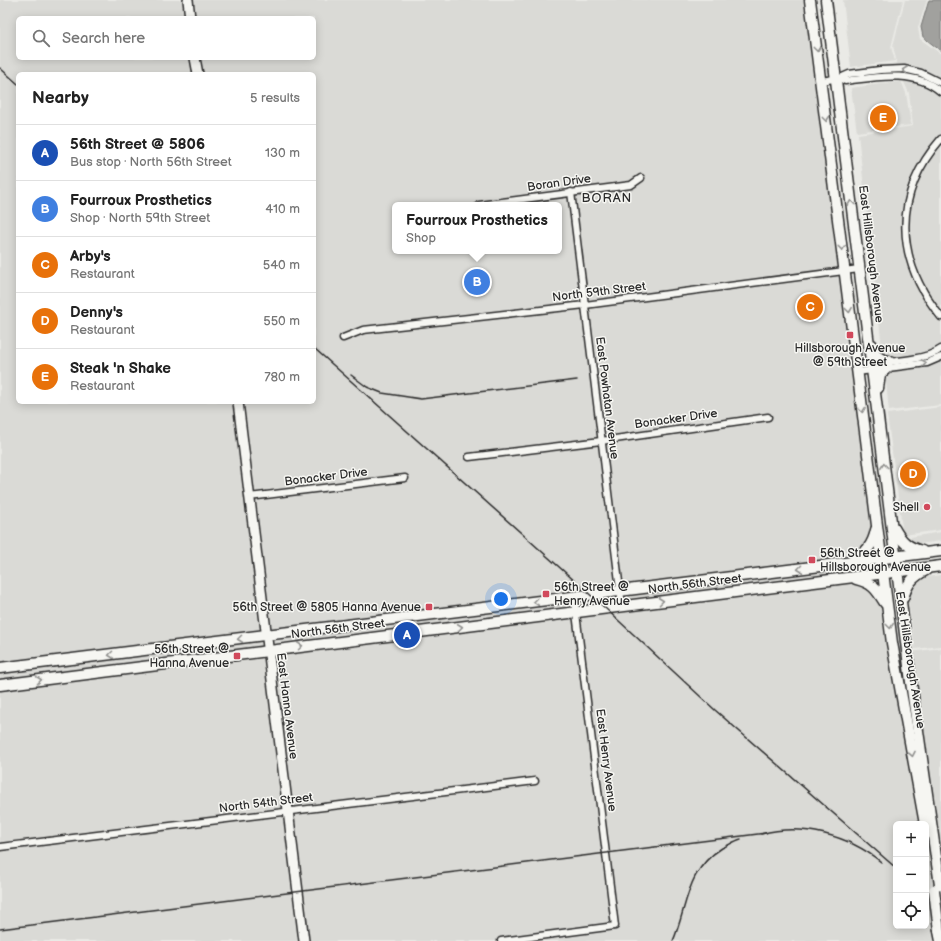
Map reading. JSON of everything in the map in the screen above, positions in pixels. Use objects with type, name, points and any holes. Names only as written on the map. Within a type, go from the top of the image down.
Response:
[{"type":"main road","name":"East Hillsborough Avenue","points":[[810,0],[894,660],[924,821]]},
{"type":"main road","name":"East Hillsborough Avenue","points":[[826,0],[838,79],[859,269],[937,891],[940,936]]},
{"type":"main road","points":[[867,332],[875,355],[888,364],[880,374],[878,380],[877,410]]},
{"type":"main road","points":[[891,523],[905,544],[912,549],[926,553]]},
{"type":"main road","points":[[848,563],[862,556],[868,550],[874,538],[876,526]]},
{"type":"main road","name":"North 56th Street","points":[[0,668],[941,551]]},
{"type":"main road","points":[[902,604],[906,587],[911,579],[936,567]]},
{"type":"main road","name":"North 56th Street","points":[[0,684],[936,567]]},
{"type":"main road","points":[[852,578],[868,582],[874,587],[887,605]]},
{"type":"main road","points":[[420,616],[421,631]]},
{"type":"main road","points":[[148,650],[150,665]]},
{"type":"main road","name":"East Hillsborough Avenue","points":[[929,846],[937,891]]},
{"type":"street","points":[[188,0],[190,16]]},
{"type":"street","points":[[196,60],[198,72]]},
{"type":"street","points":[[821,81],[838,79],[849,74],[904,69],[921,73],[941,83]]},
{"type":"street","points":[[838,79],[845,81],[891,76],[925,82],[941,92]]},
{"type":"street","points":[[941,139],[921,165],[915,180],[906,211],[904,235],[908,257],[917,280],[924,294],[941,317]]},
{"type":"street","name":"Boran Drive","points":[[500,202],[631,185],[641,178]]},
{"type":"street","name":"East Powhatan Avenue","points":[[571,192],[622,606]]},
{"type":"street","name":"North 59th Street","points":[[343,338],[363,330],[585,305],[859,269]]},
{"type":"street","points":[[857,369],[924,357],[941,349]]},
{"type":"street","points":[[888,364],[927,363],[941,357]]},
{"type":"street","name":"East Hanna Avenue","points":[[238,404],[304,941]]},
{"type":"street","name":"Bonacker Drive","points":[[469,457],[768,417]]},
{"type":"street","name":"Bonacker Drive","points":[[249,497],[405,478]]},
{"type":"street","name":"East Henry Avenue","points":[[501,941],[615,926],[574,597]]},
{"type":"street","name":"North 54th Street","points":[[0,847],[535,781]]},
{"type":"shaded area","points":[[0,0],[806,0],[887,655],[941,648],[941,941],[0,941]]},
{"type":"shaded area","points":[[843,0],[903,0],[891,47],[895,61],[851,67]]},
{"type":"shaded area","points":[[905,0],[927,0],[918,28],[920,39],[941,54],[941,79],[922,70],[851,71],[850,69],[897,63],[893,46]]},
{"type":"shaded area","points":[[929,0],[941,0],[941,51],[923,37],[921,27]]},
{"type":"shaded area","points":[[903,80],[923,84],[941,96],[941,135],[919,163],[912,179],[903,210],[901,235],[914,282],[928,305],[941,322],[941,345],[934,351],[923,354],[889,358],[883,357],[858,134],[913,126],[909,93]]},
{"type":"shaded area","points":[[901,81],[906,93],[911,125],[857,132],[851,88]]},
{"type":"shaded area","points":[[941,143],[941,312],[920,280],[911,256],[907,235],[909,211],[917,180],[924,166]]},
{"type":"shaded area","points":[[941,361],[941,405],[889,411],[885,373],[888,370],[928,365]]},
{"type":"shaded area","points":[[941,407],[941,530],[903,535],[887,414]]},
{"type":"shaded area","points":[[941,532],[941,541],[911,545],[904,538]]},
{"type":"shaded area","points":[[941,575],[941,646],[915,649],[907,596],[909,588],[920,578]]},
{"type":"railway","points":[[0,68],[16,82]]},
{"type":"railway","points":[[316,350],[605,608],[715,710],[893,865]]},
{"type":"railway","points":[[351,375],[367,387],[382,393],[421,399],[577,380]]},
{"type":"railway","points":[[761,834],[792,830],[824,834],[839,838],[854,845],[881,862]]},
{"type":"railway","points":[[0,929],[766,833]]},
{"type":"railway","points":[[673,941],[689,890],[701,867],[710,857],[722,848],[741,839]]},
{"type":"railway","points":[[929,898],[941,909]]},
{"type":"place","name":"Steak 'n Shake","points":[[883,118]]},
{"type":"place","name":"Fourroux Prosthetics","points":[[477,282]]},
{"type":"place","name":"Arby's","points":[[810,307]]},
{"type":"place","name":"Hillsborough Avenue @ 59th Street","points":[[850,335]]},
{"type":"place","name":"Denny's","points":[[913,474]]},
{"type":"place","name":"Shell","points":[[927,507]]},
{"type":"place","name":"56th Street @ Hillsborough Avenue","points":[[812,560]]},
{"type":"place","name":"56th Street @ Henry Avenue","points":[[546,594]]},
{"type":"place","name":"56th Street @ 5805 Hanna Avenue","points":[[429,607]]},
{"type":"place","name":"56th Street @ 5806","points":[[407,635]]},
{"type":"place","name":"56th Street @ Hanna Avenue","points":[[237,656]]},
{"type":"district","name":"BORAN","points":[[607,198]]}]
